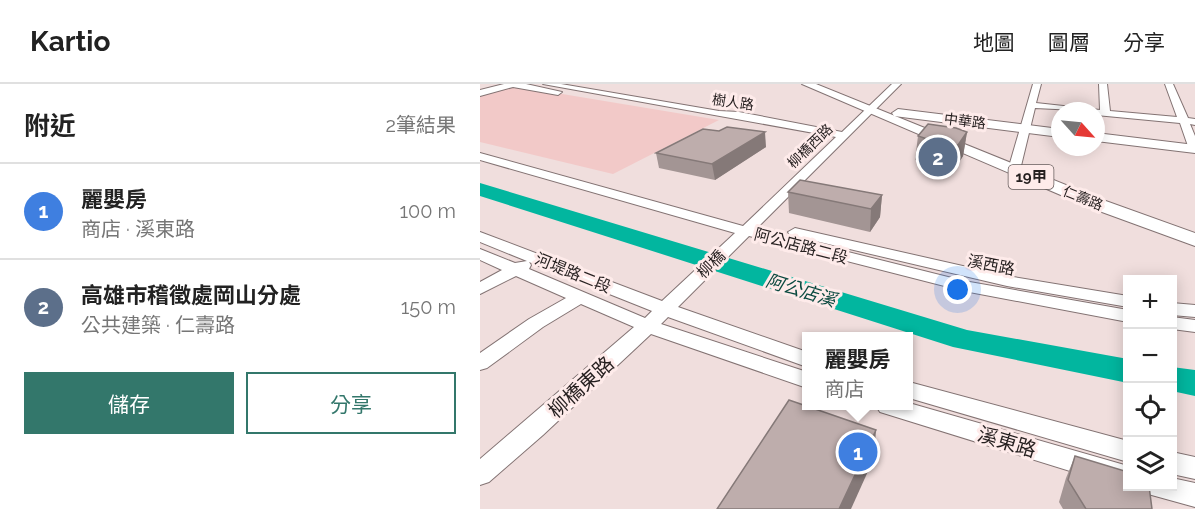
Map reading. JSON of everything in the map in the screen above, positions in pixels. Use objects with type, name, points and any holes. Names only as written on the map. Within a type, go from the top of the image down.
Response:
[{"type":"main road","name":"仁壽路","points":[[807,84],[1097,204],[1195,240]]},
{"type":"main road","name":"中華路","points":[[869,110],[1051,132]]},
{"type":"main road","points":[[1105,138],[1195,149]]},
{"type":"street","points":[[480,93],[512,84],[720,118]]},
{"type":"street","name":"樹人路","points":[[547,84],[719,114],[739,115],[843,135]]},
{"type":"street","name":"柳橋西路","points":[[745,231],[897,84]]},
{"type":"street","points":[[1014,170],[1037,84]]},
{"type":"street","points":[[1102,102],[1103,84]]},
{"type":"street","points":[[1169,84],[1195,149]]},
{"type":"street","points":[[602,99],[613,95]]},
{"type":"street","points":[[1031,105],[1051,107]]},
{"type":"street","points":[[1105,112],[1195,122]]},
{"type":"street","name":"阿公店路二段","points":[[480,147],[602,179],[745,231],[1123,301]]},
{"type":"street","name":"阿公店路二段","points":[[480,156],[745,231],[906,273],[1002,294],[1123,315]]},
{"type":"street","points":[[511,165],[526,159]]},
{"type":"street","points":[[586,186],[602,179]]},
{"type":"street","name":"柳橋","points":[[671,303],[745,231]]},
{"type":"street","name":"河堤路二段","points":[[480,237],[671,303]]},
{"type":"street","name":"溪西路","points":[[855,237],[1123,292]]},
{"type":"street","name":"河堤路二段","points":[[480,254],[648,326]]},
{"type":"street","points":[[480,290],[536,258]]},
{"type":"street","points":[[480,363],[536,323],[580,297]]},
{"type":"street","points":[[671,303],[802,358]]},
{"type":"street","name":"柳橋東路","points":[[480,474],[530,434],[671,303]]},
{"type":"street","points":[[1177,310],[1195,312]]},
{"type":"street","points":[[1177,324],[1195,326]]},
{"type":"street","points":[[648,326],[802,378]]},
{"type":"street","name":"溪東路","points":[[913,391],[1123,451]]},
{"type":"street","name":"溪東路","points":[[904,410],[1123,476]]},
{"type":"street","points":[[1177,465],[1195,468]]},
{"type":"street","points":[[1177,491],[1195,495]]},
{"type":"shaded area","points":[[514,86],[719,120],[613,174],[480,142],[480,95]]},
{"type":"building","points":[[928,124],[967,132],[958,145],[928,141],[930,140],[918,136]]},
{"type":"building","points":[[727,127],[765,132],[712,164],[656,153],[703,129],[719,131]]},
{"type":"building","points":[[800,180],[882,195],[871,209],[788,192]]},
{"type":"building","points":[[789,400],[802,404],[802,410],[818,410],[876,430],[839,509],[717,509]]},
{"type":"building","points":[[1075,456],[1123,470],[1123,491],[1150,491],[1152,509],[1086,509],[1068,480]]},
{"type":"waterway","name":"阿公店溪","points":[[480,189],[964,340],[1123,370]]},
{"type":"waterway","name":"阿公店溪","points":[[1177,380],[1195,383]]},
{"type":"place","name":"高雄市稽徵處岡山分處","points":[[938,157]]},
{"type":"place","name":"麗嬰房","points":[[858,452]]}]
